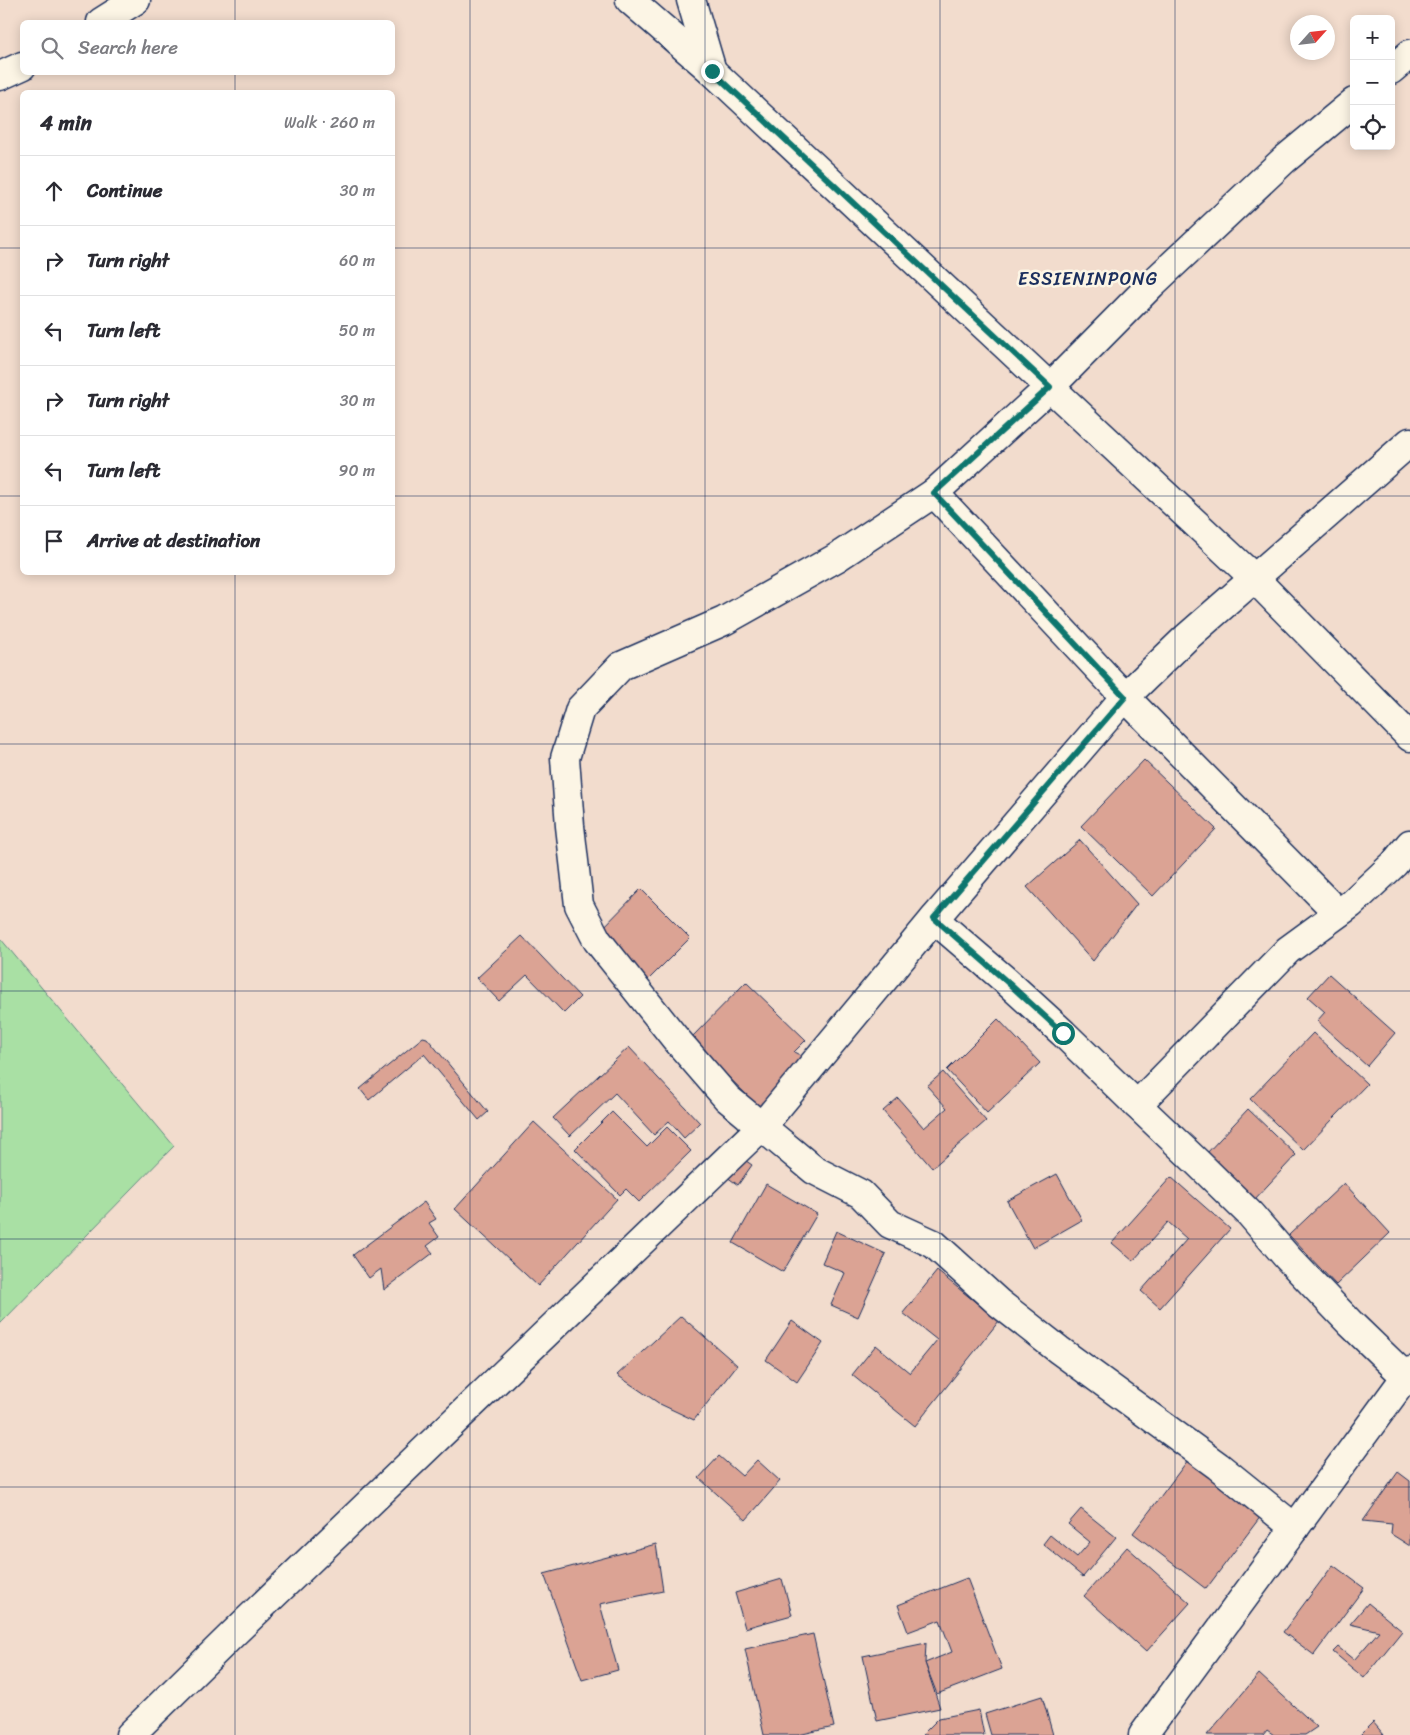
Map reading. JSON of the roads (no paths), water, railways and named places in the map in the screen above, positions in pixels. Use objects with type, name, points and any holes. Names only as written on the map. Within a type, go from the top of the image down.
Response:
[{"type":"street","points":[[104,20],[136,0]]},
{"type":"street","points":[[630,0],[712,71],[1254,578],[1410,737]]},
{"type":"street","points":[[691,0],[712,71]]},
{"type":"street","points":[[1395,67],[1410,54]]},
{"type":"street","points":[[0,76],[20,67]]},
{"type":"street","points":[[1295,1528],[1218,1466],[1051,1344],[999,1303],[934,1244],[890,1224],[861,1194],[814,1170],[726,1098],[675,1038],[597,940],[579,905],[565,758],[580,709],[621,666],[724,620],[836,558],[934,493],[1050,387],[1152,284],[1284,160],[1350,105]]},
{"type":"street","points":[[130,1735],[762,1126],[934,918],[1125,697],[1186,638],[1410,442]]},
{"type":"street","points":[[934,493],[1125,697],[1338,913]]},
{"type":"street","points":[[1137,1106],[1288,950],[1350,904],[1394,864],[1410,844]]},
{"type":"street","points":[[934,918],[1063,1033],[1198,1163],[1250,1214],[1287,1257],[1351,1324],[1409,1376],[1143,1735]]},
{"type":"district","name":"ESSIENINPONG","points":[[1088,279]]}]
